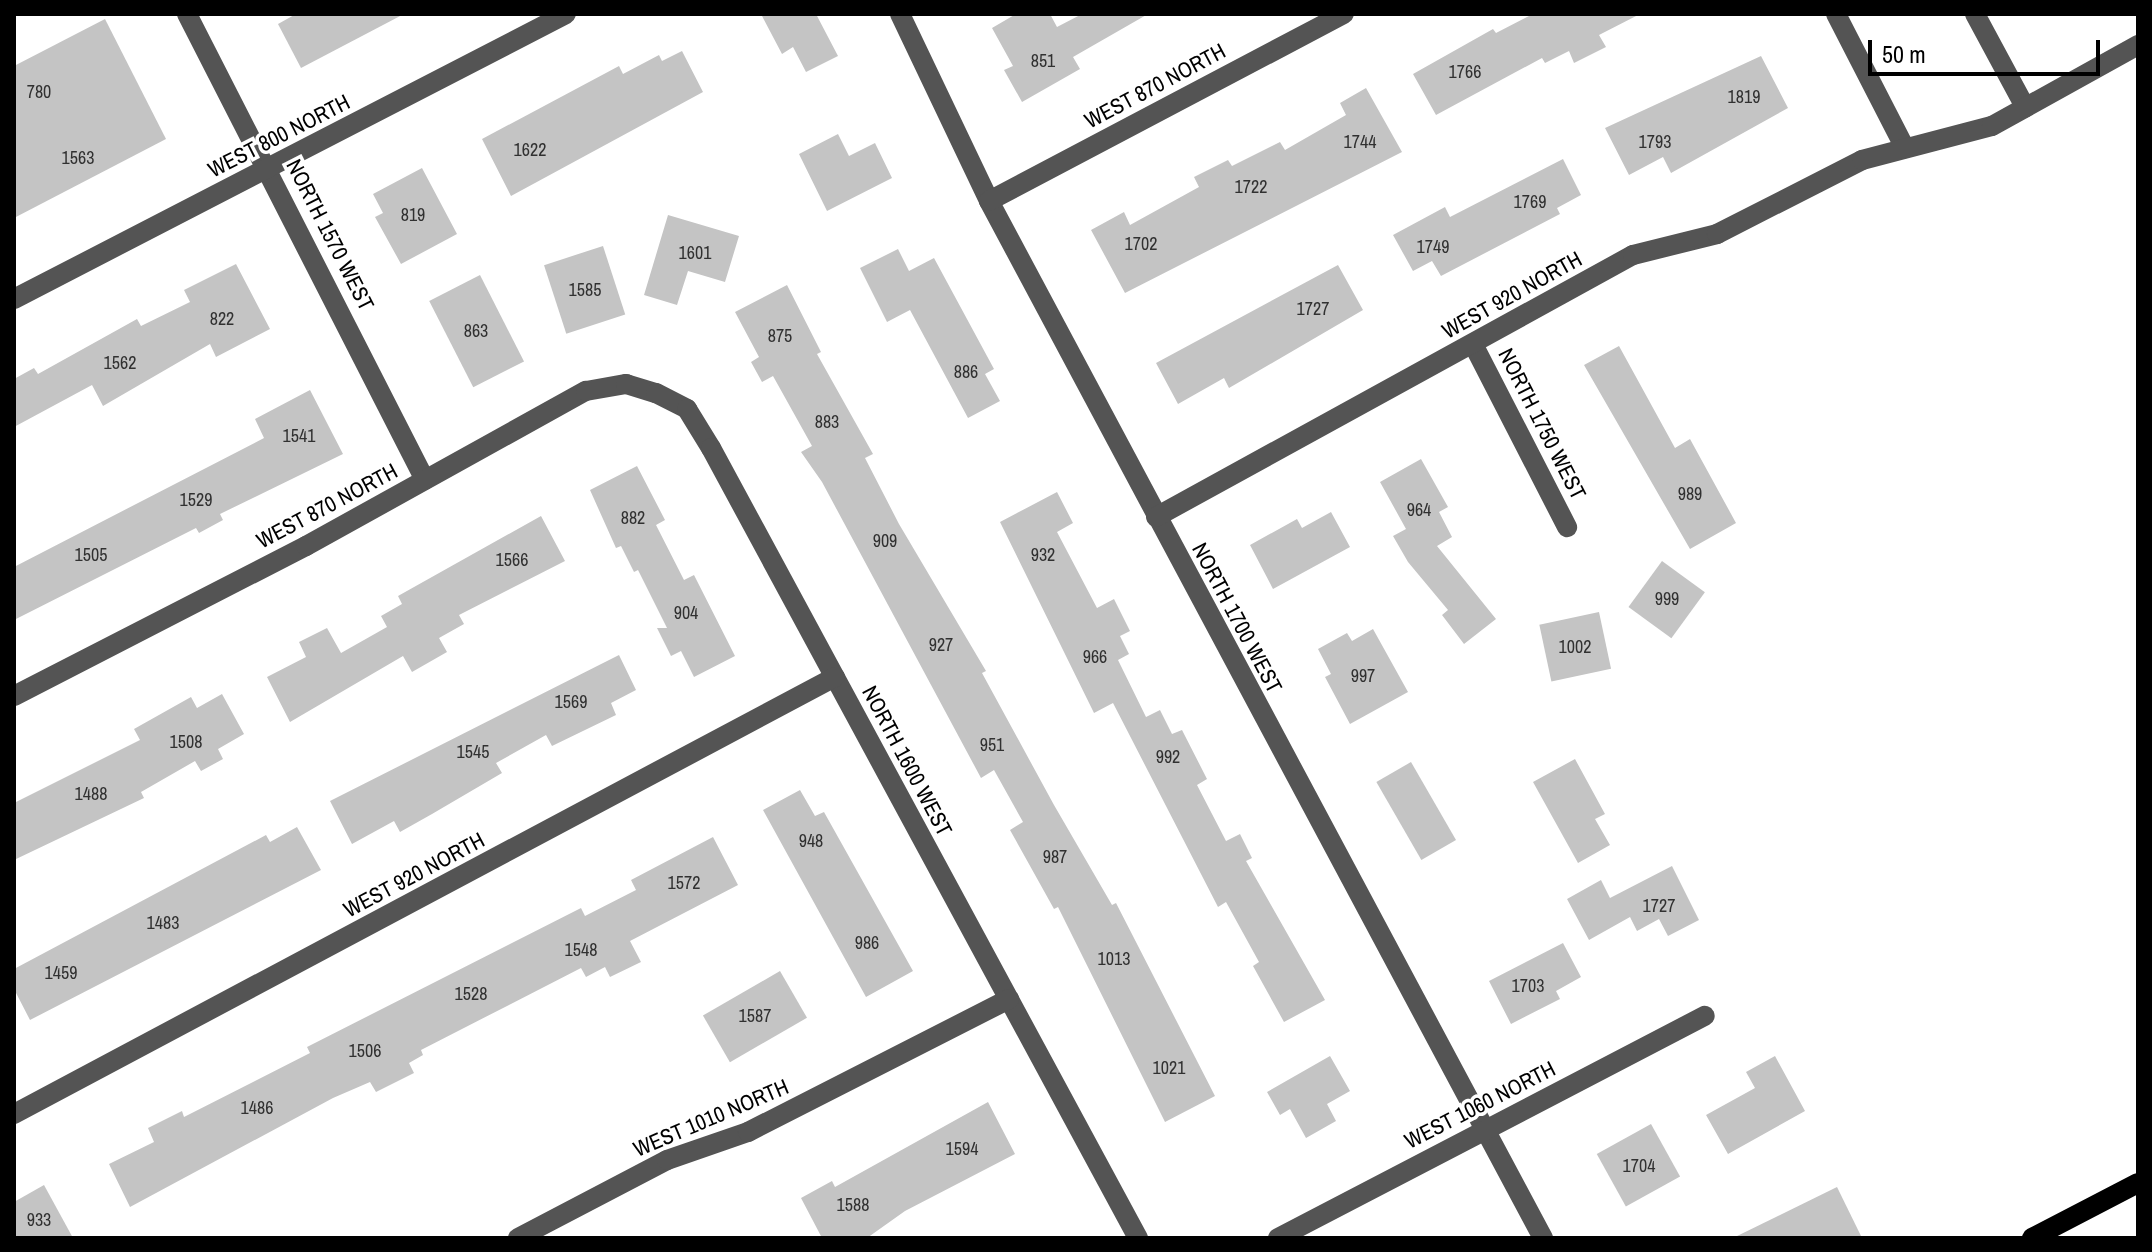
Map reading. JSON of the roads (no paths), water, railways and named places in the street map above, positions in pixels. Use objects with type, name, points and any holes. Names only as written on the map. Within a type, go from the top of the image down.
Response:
[{"type":"main road","points":[[2032,1238],[2138,1183]]},
{"type":"street","name":"NORTH 1570 WEST","points":[[187,14],[269,168],[425,480]]},
{"type":"street","name":"WEST 800 NORTH","points":[[14,299],[566,14]]},
{"type":"street","name":"NORTH 1700 WEST","points":[[900,14],[989,201],[1543,1238]]},
{"type":"street","name":"WEST 870 NORTH","points":[[989,201],[1344,14]]},
{"type":"street","points":[[1836,14],[1905,148]]},
{"type":"street","points":[[1975,14],[2025,107]]},
{"type":"street","name":"WEST 920 NORTH","points":[[1156,517],[1633,255],[1717,234],[1862,160],[1992,126],[2138,45]]},
{"type":"street","name":"NORTH 1750 WEST","points":[[1473,344],[1567,527]]},
{"type":"street","name":"WEST 870 NORTH","points":[[14,696],[425,480],[586,391],[626,384],[666,399]]},
{"type":"street","name":"NORTH 1600 WEST","points":[[666,399],[687,409],[711,448],[1138,1238]]},
{"type":"street","name":"WEST 920 NORTH","points":[[14,1114],[835,677]]},
{"type":"street","name":"WEST 1010 NORTH","points":[[518,1238],[667,1160],[748,1132],[1009,999]]},
{"type":"street","name":"WEST 1060 NORTH","points":[[1278,1238],[1705,1016]]}]
